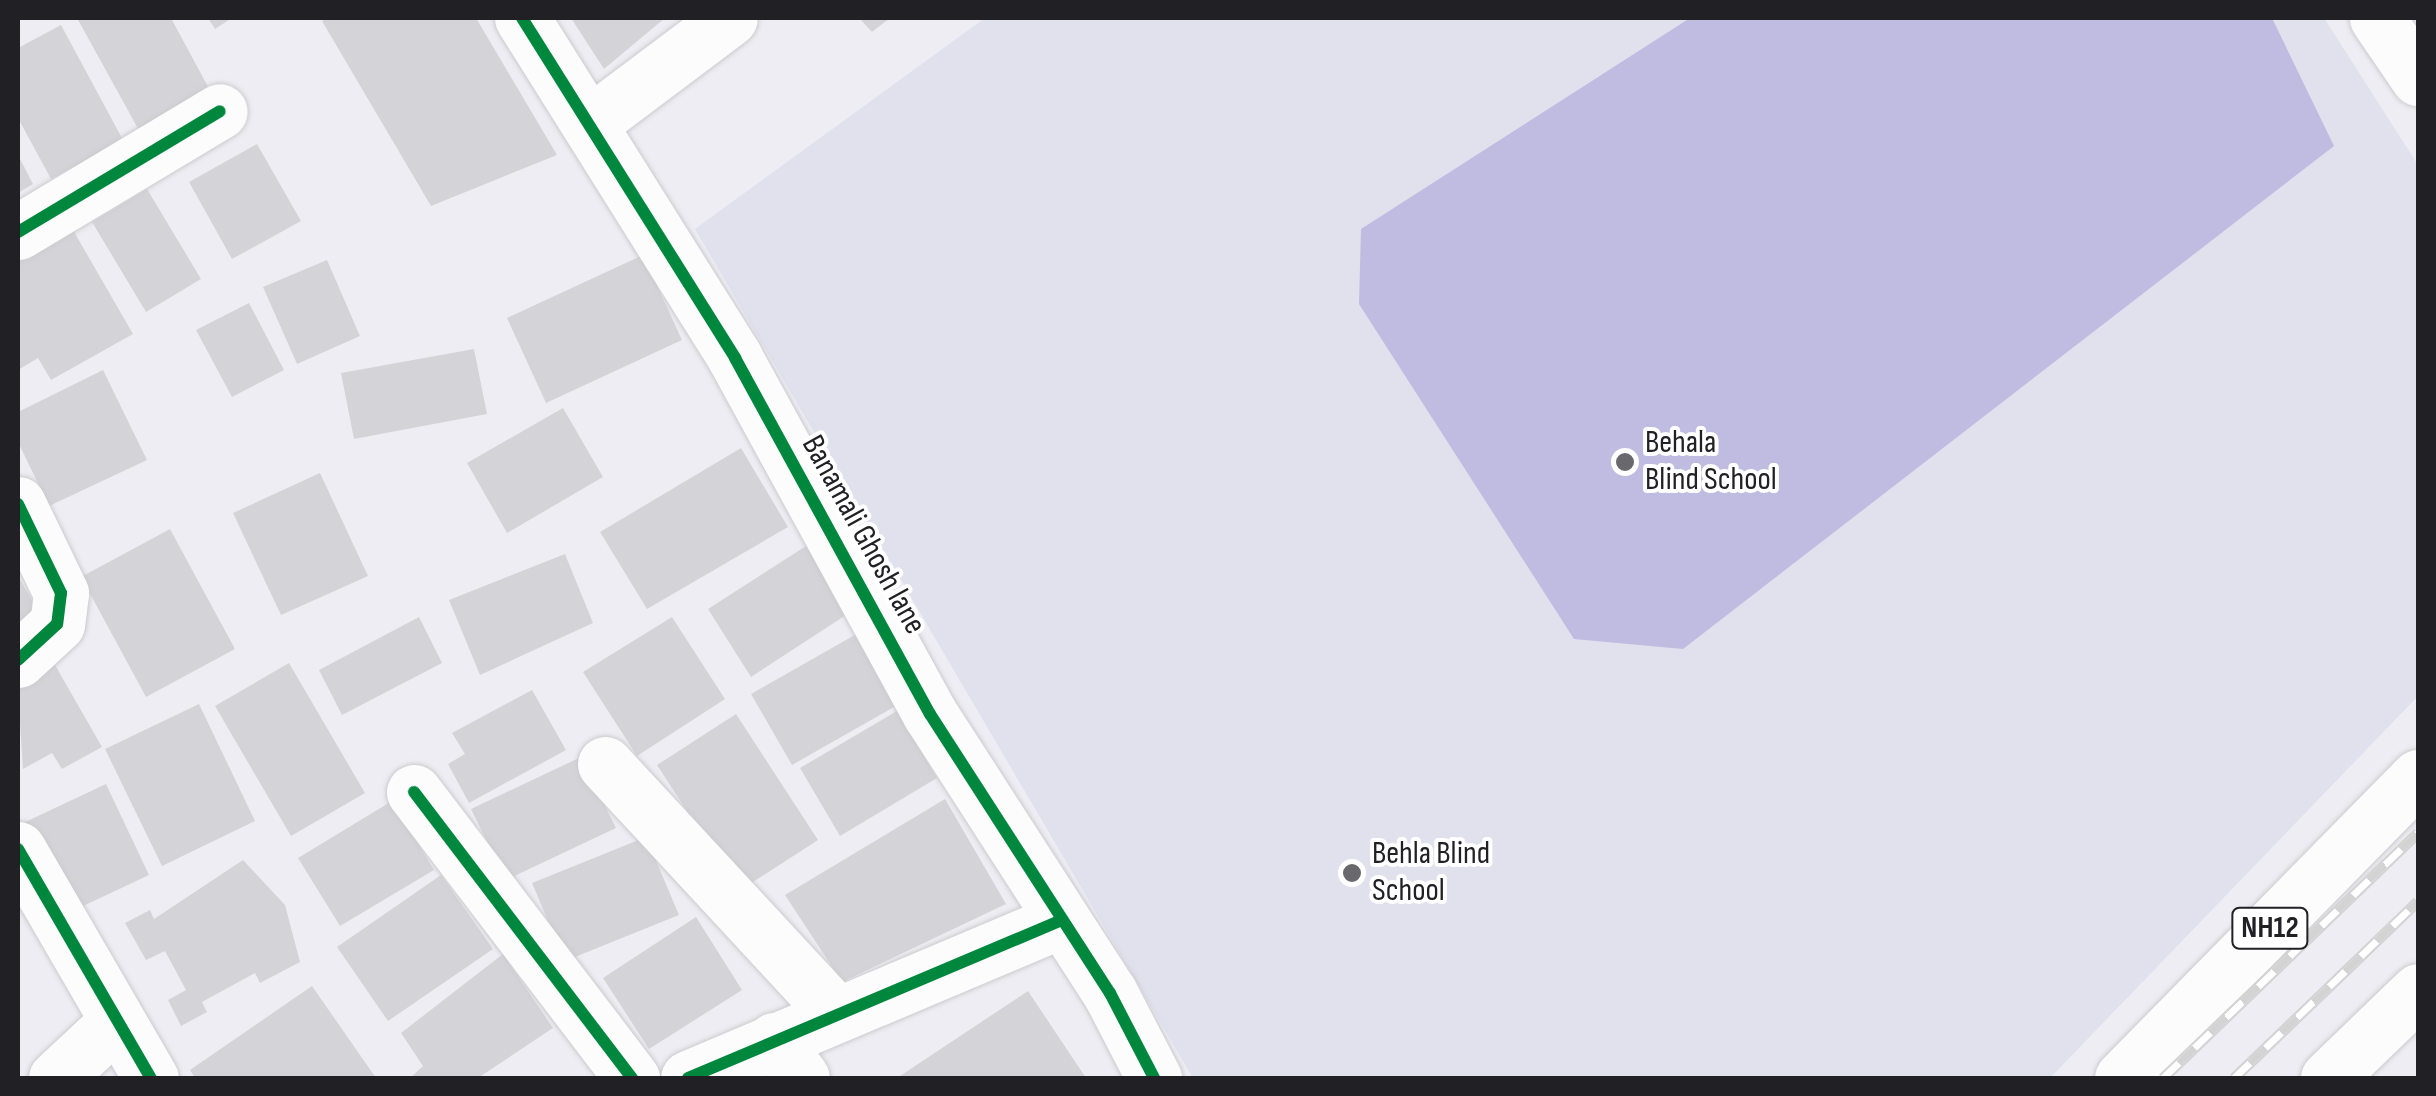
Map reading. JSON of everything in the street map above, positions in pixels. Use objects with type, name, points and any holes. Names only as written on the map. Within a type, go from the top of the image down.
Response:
[{"type":"main road","name":"Banamali Ghosh lane","points":[[522,18],[593,121],[1058,922],[1154,1078]]},
{"type":"main road","points":[[593,121],[730,18]]},
{"type":"main road","points":[[2377,18],[2418,78]]},
{"type":"main road","points":[[18,232],[220,111]]},
{"type":"main road","points":[[18,504],[61,592],[57,624],[18,660]]},
{"type":"main road","points":[[605,764],[833,1010]]},
{"type":"main road","name":"NH12","points":[[2122,1078],[2418,777]]},
{"type":"main road","points":[[414,792],[632,1078]]},
{"type":"main road","points":[[18,850],[151,1078]]},
{"type":"main road","points":[[688,1078],[788,1059],[833,1010],[1058,922]]},
{"type":"main road","points":[[2328,1078],[2418,990]]},
{"type":"main road","points":[[56,1078],[116,1022]]},
{"type":"shaded area","name":"Behala Blind School","points":[[985,18],[2324,18],[2418,165],[2418,696],[2050,1078],[1193,1078],[695,229]]},
{"type":"shaded area","points":[[1690,18],[2272,18],[2334,146],[1683,649],[1574,639],[1359,304],[1361,229]]},
{"type":"building","points":[[77,18],[171,18],[213,96],[141,134]]},
{"type":"building","points":[[208,18],[232,18],[215,29]]},
{"type":"building","points":[[476,18],[557,155],[431,206],[322,21]]},
{"type":"building","points":[[571,18],[665,18],[604,69]]},
{"type":"building","points":[[859,18],[890,18],[872,32]]},
{"type":"building","points":[[61,25],[123,140],[51,179],[18,118],[18,48]]},
{"type":"building","points":[[257,144],[301,221],[232,259],[189,182]]},
{"type":"building","points":[[18,155],[33,184],[18,193]]},
{"type":"building","points":[[147,189],[201,279],[146,312],[92,222]]},
{"type":"building","points":[[73,230],[133,334],[51,380],[38,358],[18,370],[18,261]]},
{"type":"building","points":[[643,255],[682,340],[546,403],[507,318]]},
{"type":"building","points":[[327,260],[360,336],[297,364],[263,287]]},
{"type":"building","points":[[249,303],[284,370],[232,397],[196,330]]},
{"type":"building","points":[[474,349],[487,414],[354,439],[341,373]]},
{"type":"building","points":[[103,370],[147,460],[49,506],[18,442],[18,412]]},
{"type":"building","points":[[563,408],[603,477],[507,533],[467,463]]},
{"type":"building","points":[[741,448],[788,527],[647,609],[600,532]]},
{"type":"building","points":[[320,473],[368,576],[281,615],[233,513]]},
{"type":"building","points":[[170,529],[235,649],[146,697],[81,577]]},
{"type":"building","points":[[806,546],[849,613],[751,677],[708,609]]},
{"type":"building","points":[[565,554],[593,623],[480,675],[449,600]]},
{"type":"building","points":[[18,576],[43,619],[18,634]]},
{"type":"building","points":[[419,617],[442,663],[342,715],[319,670]]},
{"type":"building","points":[[672,617],[725,699],[637,756],[583,672]]},
{"type":"building","points":[[860,632],[901,703],[792,765],[751,694]]},
{"type":"building","points":[[51,658],[102,747],[62,769],[52,753],[23,769],[18,691]]},
{"type":"building","points":[[289,663],[365,793],[291,836],[215,706]]},
{"type":"building","points":[[532,690],[566,750],[469,803],[448,764],[465,754],[452,733]]},
{"type":"building","points":[[199,704],[255,821],[162,866],[105,749]]},
{"type":"building","points":[[897,711],[937,778],[840,836],[800,768]]},
{"type":"building","points":[[736,714],[818,840],[739,891],[657,765]]},
{"type":"building","points":[[581,757],[616,828],[506,880],[471,809]]},
{"type":"building","points":[[106,784],[149,875],[64,915],[21,824]]},
{"type":"building","points":[[945,799],[1006,904],[842,982],[785,895]]},
{"type":"building","points":[[392,801],[434,870],[340,926],[298,858]]},
{"type":"building","points":[[646,837],[679,915],[565,961],[532,883]]},
{"type":"building","points":[[243,860],[285,905],[300,962],[260,983],[255,973],[202,1002],[207,1012],[181,1026],[168,1000],[186,990],[165,951],[146,960],[125,923],[150,910],[154,919]]},
{"type":"building","points":[[441,875],[493,949],[388,1021],[337,947]]},
{"type":"building","points":[[696,917],[742,990],[649,1049],[603,978]]},
{"type":"building","points":[[503,954],[553,1028],[478,1078],[410,1078],[423,1066],[401,1033]]},
{"type":"building","points":[[312,986],[376,1078],[195,1078],[190,1070]]},
{"type":"building","points":[[1028,991],[1086,1078],[897,1078]]},
{"type":"railway","points":[[2163,1078],[2418,833]]},
{"type":"railway","points":[[2234,1078],[2418,901]]},
{"type":"cycle path","points":[[522,18],[735,358],[930,714],[1110,993],[1154,1078]]},
{"type":"cycle path","points":[[18,232],[220,111]]},
{"type":"cycle path","points":[[18,504],[61,593],[57,624],[18,660]]},
{"type":"cycle path","points":[[414,792],[632,1078]]},
{"type":"cycle path","points":[[18,849],[151,1078]]},
{"type":"cycle path","points":[[688,1078],[1058,922]]},
{"type":"place","name":"Behala Blind School","points":[[1625,462]]},
{"type":"place","name":"Behla Blind School","points":[[1352,873]]}]
